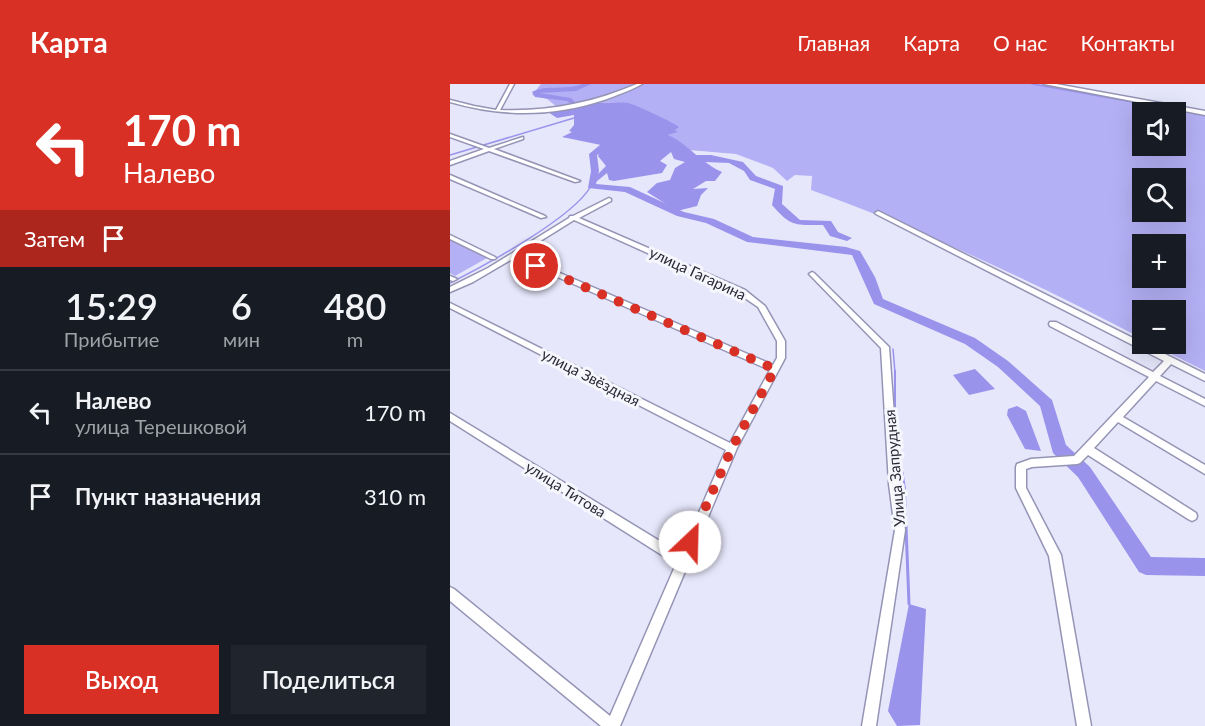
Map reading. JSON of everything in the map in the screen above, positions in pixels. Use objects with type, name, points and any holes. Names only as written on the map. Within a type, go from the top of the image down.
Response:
[{"type":"street","points":[[497,112],[512,84]]},
{"type":"street","points":[[451,101],[469,108],[516,113],[588,102],[615,95],[640,84]]},
{"type":"street","points":[[1047,84],[1205,113]]},
{"type":"street","points":[[450,135],[492,148],[577,181]]},
{"type":"street","points":[[450,163],[520,138]]},
{"type":"street","points":[[450,177],[543,217]]},
{"type":"street","points":[[450,290],[482,277],[572,217],[609,200]]},
{"type":"street","points":[[878,213],[1205,378]]},
{"type":"street","name":"улица Гагарина","points":[[572,217],[723,283],[753,299],[761,306],[781,341],[781,358],[732,448],[681,561],[613,726]]},
{"type":"street","points":[[450,237],[493,258]]},
{"type":"street","points":[[514,256],[775,369]]},
{"type":"street","name":"Улица Запрудная","points":[[812,274],[885,347],[894,484],[900,530],[869,726]]},
{"type":"street","name":"улица Звёздная","points":[[450,305],[732,448]]},
{"type":"street","points":[[1053,324],[1205,403]]},
{"type":"street","points":[[1084,726],[1055,555],[1021,488],[1021,468],[1031,463],[1072,461],[1170,360]]},
{"type":"street","name":"улица Титова","points":[[450,416],[681,561]]},
{"type":"street","points":[[1116,417],[1205,470]]},
{"type":"street","points":[[1087,448],[1192,516]]},
{"type":"street","points":[[450,593],[613,726]]},
{"type":"shaded area","points":[[541,84],[1043,84],[1140,102],[1132,102],[1132,156],[1186,156],[1186,110],[1205,114],[1205,371],[1171,354],[1186,354],[1186,300],[1132,300],[1132,333],[980,259],[811,190],[812,176],[795,175],[787,181],[773,168],[736,154],[689,150],[668,135],[677,132],[672,126],[630,105],[596,103],[560,109],[587,102],[556,106],[547,99],[532,95]]},
{"type":"shaded area","points":[[594,103],[628,103],[679,127],[675,130],[678,132],[668,135],[722,172],[715,181],[706,181],[693,189],[708,188],[701,195],[697,206],[677,211],[647,192],[657,183],[670,180],[675,168],[685,162],[674,159],[671,152],[660,161],[667,165],[662,173],[614,181],[609,180],[607,173],[591,186],[595,177],[606,166],[598,156],[601,145],[562,137],[572,132],[569,131],[574,125],[574,115],[557,118],[548,112]]},
{"type":"shaded area","points":[[450,240],[487,258],[455,276],[450,273]]},
{"type":"shaded area","points":[[975,369],[995,389],[969,395],[953,375]]},
{"type":"shaded area","points":[[1017,406],[1026,411],[1041,451],[1025,449],[1007,415],[1008,409]]},
{"type":"shaded area","points":[[909,604],[926,609],[920,725],[897,726],[888,711]]},
{"type":"waterway","points":[[572,103],[569,99],[537,96],[535,92],[540,89],[576,89],[588,84]]},
{"type":"waterway","points":[[1032,84],[1205,115]]},
{"type":"waterway","points":[[450,155],[574,118]]},
{"type":"waterway","points":[[600,137],[605,146],[593,154],[595,171],[591,186],[627,189],[681,214],[710,221],[751,240],[856,253],[869,277],[878,301],[970,341],[1003,364],[1047,404],[1059,448],[1084,472],[1146,566],[1205,567]]},
{"type":"waterway","points":[[682,158],[722,159],[740,164],[753,178],[780,188],[777,205],[793,221],[827,223],[834,234],[847,238]]},
{"type":"waterway","points":[[450,283],[505,253],[547,226],[581,199],[591,186]]},
{"type":"waterway","points":[[893,349],[895,372]]},
{"type":"waterway","points":[[895,372],[895,426],[905,489],[906,527]]},
{"type":"waterway","points":[[906,526],[909,604]]},
{"type":"route","points":[[536,266],[775,369],[732,448],[690,542]]}]
